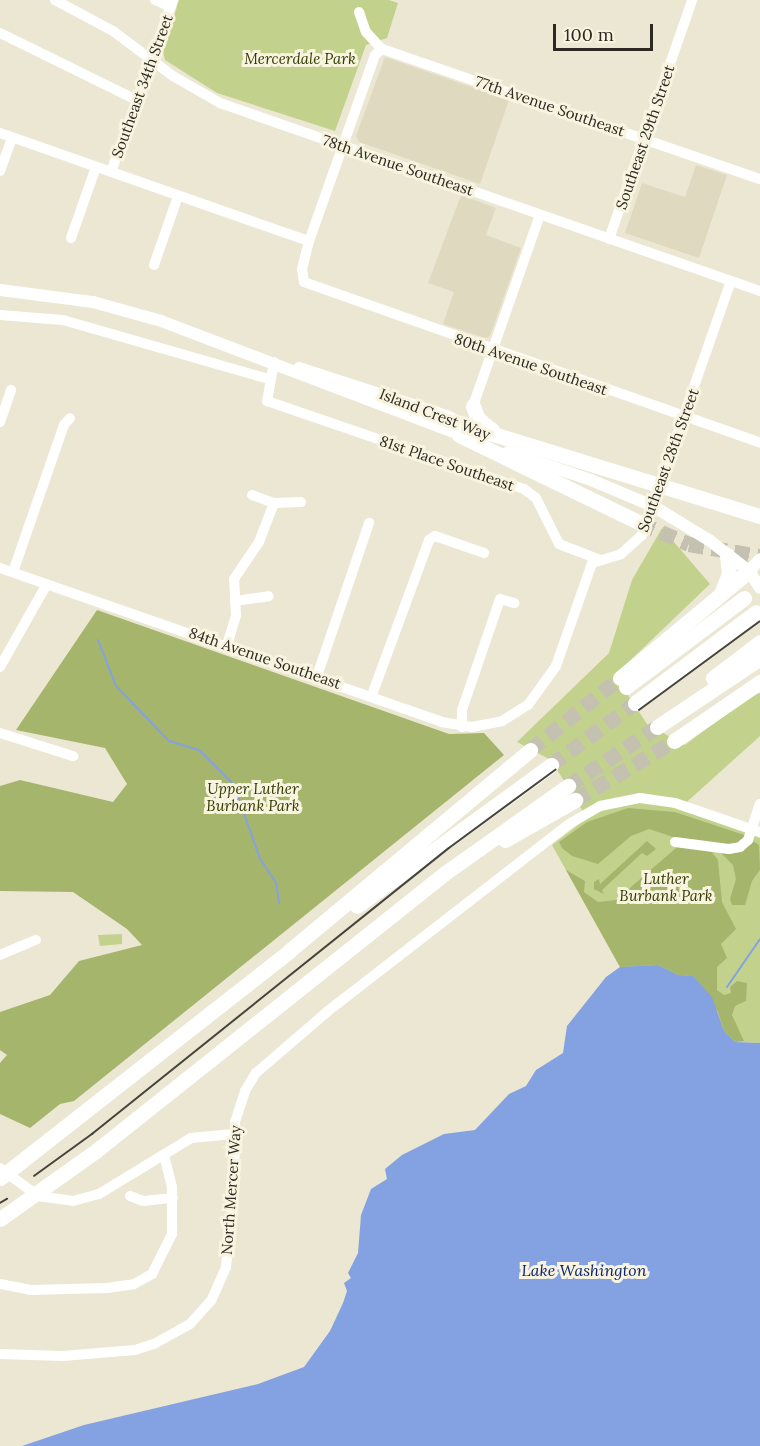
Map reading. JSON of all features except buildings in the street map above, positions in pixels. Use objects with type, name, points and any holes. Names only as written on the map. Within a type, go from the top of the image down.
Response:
[{"type":"highway","points":[[473,406],[483,425],[498,433],[588,462],[760,510]]},
{"type":"highway","points":[[463,431],[498,433]]},
{"type":"highway","points":[[463,431],[640,523]]},
{"type":"highway","points":[[722,591],[729,574],[727,555]]},
{"type":"highway","points":[[744,598],[623,683],[722,591],[749,571]]},
{"type":"highway","points":[[635,703],[756,612]]},
{"type":"highway","points":[[699,697],[708,682],[760,642]]},
{"type":"highway","points":[[657,727],[760,658]]},
{"type":"highway","points":[[674,741],[760,681]]},
{"type":"highway","points":[[0,1178],[289,951],[534,752]]},
{"type":"highway","points":[[289,951],[413,868],[551,765]]},
{"type":"highway","points":[[0,1219],[106,1143],[445,873],[571,793]]},
{"type":"main road","name":"Island Crest Way","points":[[0,290],[111,306],[463,431],[653,506],[749,571]]},
{"type":"main road","name":"Island Crest Way","points":[[274,362],[322,373],[444,415],[463,431]]},
{"type":"main road","points":[[444,415],[458,415],[473,406]]},
{"type":"main road","points":[[760,559],[749,571],[760,588]]},
{"type":"street","name":"78th Avenue Southeast","points":[[55,0],[113,31],[220,103],[760,291]]},
{"type":"street","points":[[155,0],[172,3]]},
{"type":"street","name":"Southeast 29th Street","points":[[609,239],[692,0]]},
{"type":"street","name":"Southeast 34th Street","points":[[111,172],[172,3]]},
{"type":"street","points":[[0,133],[309,241],[375,55],[382,49],[366,32],[359,12]]},
{"type":"street","points":[[0,33],[136,100]]},
{"type":"street","name":"77th Avenue Southeast","points":[[382,49],[760,179]]},
{"type":"street","points":[[0,171],[12,138]]},
{"type":"street","points":[[71,238],[96,167]]},
{"type":"street","points":[[153,265],[178,196]]},
{"type":"street","points":[[473,406],[540,215]]},
{"type":"street","name":"80th Avenue Southeast","points":[[309,241],[302,269],[304,282],[760,443]]},
{"type":"street","name":"Southeast 28th Street","points":[[598,559],[631,548],[642,535],[731,281]]},
{"type":"street","points":[[0,315],[63,320],[269,379],[274,362]]},
{"type":"street","name":"81st Place Southeast","points":[[269,379],[267,401],[524,489],[536,498],[559,544],[598,559]]},
{"type":"street","points":[[0,422],[11,390]]},
{"type":"street","points":[[13,572],[64,425],[70,418]]},
{"type":"street","points":[[252,495],[274,503],[301,502]]},
{"type":"street","points":[[227,645],[235,621],[234,579],[259,542],[274,503]]},
{"type":"street","points":[[317,676],[369,523]]},
{"type":"street","points":[[372,695],[429,540],[435,536],[484,553]]},
{"type":"street","name":"84th Avenue Southeast","points":[[0,568],[462,727],[502,721],[528,705],[556,666],[589,567],[598,559]]},
{"type":"street","points":[[0,667],[47,584]]},
{"type":"street","points":[[234,601],[268,596]]},
{"type":"street","points":[[462,727],[462,710],[500,599],[514,603]]},
{"type":"street","points":[[0,733],[73,756]]},
{"type":"street","name":"North Mercer Way","points":[[0,1354],[63,1356],[135,1350],[154,1344],[190,1323],[211,1301],[228,1259],[234,1134],[245,1091],[276,1054],[570,824],[600,806],[640,798],[675,803],[756,831]]},
{"type":"street","points":[[675,842],[729,849],[744,844],[756,831],[760,804]]},
{"type":"street","points":[[0,955],[36,940]]},
{"type":"street","points":[[0,1168],[30,1191],[52,1200],[73,1201],[99,1194],[197,1136],[234,1134]]},
{"type":"street","points":[[0,1284],[30,1290],[107,1288],[145,1279],[157,1268],[168,1249],[173,1198],[164,1155]]},
{"type":"street","points":[[130,1196],[142,1201],[173,1198]]},
{"type":"shaded area","points":[[385,57],[509,100],[480,184],[359,142],[356,136]]},
{"type":"shaded area","points":[[696,165],[727,175],[699,258],[625,233],[642,183],[685,197]]},
{"type":"shaded area","points":[[461,195],[496,208],[486,235],[521,248],[490,336],[485,338],[443,324],[454,292],[428,283]]},
{"type":"green space","name":"Mercerdale Park","points":[[179,0],[389,0],[398,3],[387,38],[366,45],[335,131],[217,93],[165,60],[163,52]]},
{"type":"green space","name":"Luther Burbank Park","points":[[662,528],[710,584],[615,675],[647,724],[685,745],[747,698],[760,693],[760,736],[679,809],[760,838],[760,1043],[735,1042],[620,967],[552,845],[587,818],[551,760],[517,742],[609,653],[632,580]]},
{"type":"green space","name":"Upper Luther Burbank Park","points":[[97,610],[449,734],[484,733],[504,755],[74,1101],[60,1104],[30,1128],[0,1114],[0,1063],[7,1055],[0,1050],[0,1012],[50,995],[79,961],[142,945],[127,929],[73,892],[0,891],[0,786],[20,780],[113,802],[127,784],[105,748],[16,730]]},
{"type":"green space","points":[[628,808],[675,812],[744,835],[759,845],[760,870],[752,881],[745,905],[732,905],[730,899],[736,879],[733,865],[720,852],[711,851],[718,860],[722,902],[736,929],[721,944],[727,958],[717,967],[717,990],[724,995],[731,993],[730,987],[737,981],[747,983],[746,1001],[735,1006],[732,1015],[744,1041],[735,1042],[724,1031],[718,1012],[693,976],[678,975],[658,965],[620,967],[566,870],[585,881],[584,892],[598,902],[616,900],[676,848],[679,839],[649,829],[631,836],[598,864],[572,856],[562,848],[559,842],[587,822]]},
{"type":"green space","points":[[647,841],[656,849],[647,856],[642,853],[602,890],[604,894],[594,889],[594,882],[599,879],[600,884]]},
{"type":"green space","points":[[122,934],[122,944],[100,946],[98,935]]},
{"type":"water","name":"Lake Washington","points":[[658,965],[678,975],[693,976],[712,997],[724,1031],[735,1042],[760,1043],[760,1446],[22,1446],[84,1425],[258,1384],[304,1367],[330,1331],[343,1303],[347,1291],[344,1283],[351,1278],[348,1273],[358,1253],[361,1215],[371,1189],[387,1179],[385,1169],[402,1155],[444,1134],[475,1130],[509,1094],[526,1086],[536,1070],[563,1053],[567,1026],[606,977],[620,967]]},
{"type":"waterway","points":[[98,640],[116,686],[169,741],[199,750],[234,785],[260,859],[276,883],[279,903]]},
{"type":"waterway","points":[[727,987],[760,939]]},
{"type":"tunnel","points":[[640,523],[689,544],[760,556]]},
{"type":"tunnel","points":[[530,750],[620,678]]},
{"type":"tunnel","points":[[551,765],[635,703]]},
{"type":"tunnel","points":[[568,786],[657,727]]},
{"type":"tunnel","points":[[575,800],[674,741]]},
{"type":"tram line","points":[[639,710],[759,622]]},
{"type":"tram line","points":[[34,1176],[92,1134],[449,848],[555,770]]},
{"type":"tram line","points":[[0,1203],[7,1199]]}]
